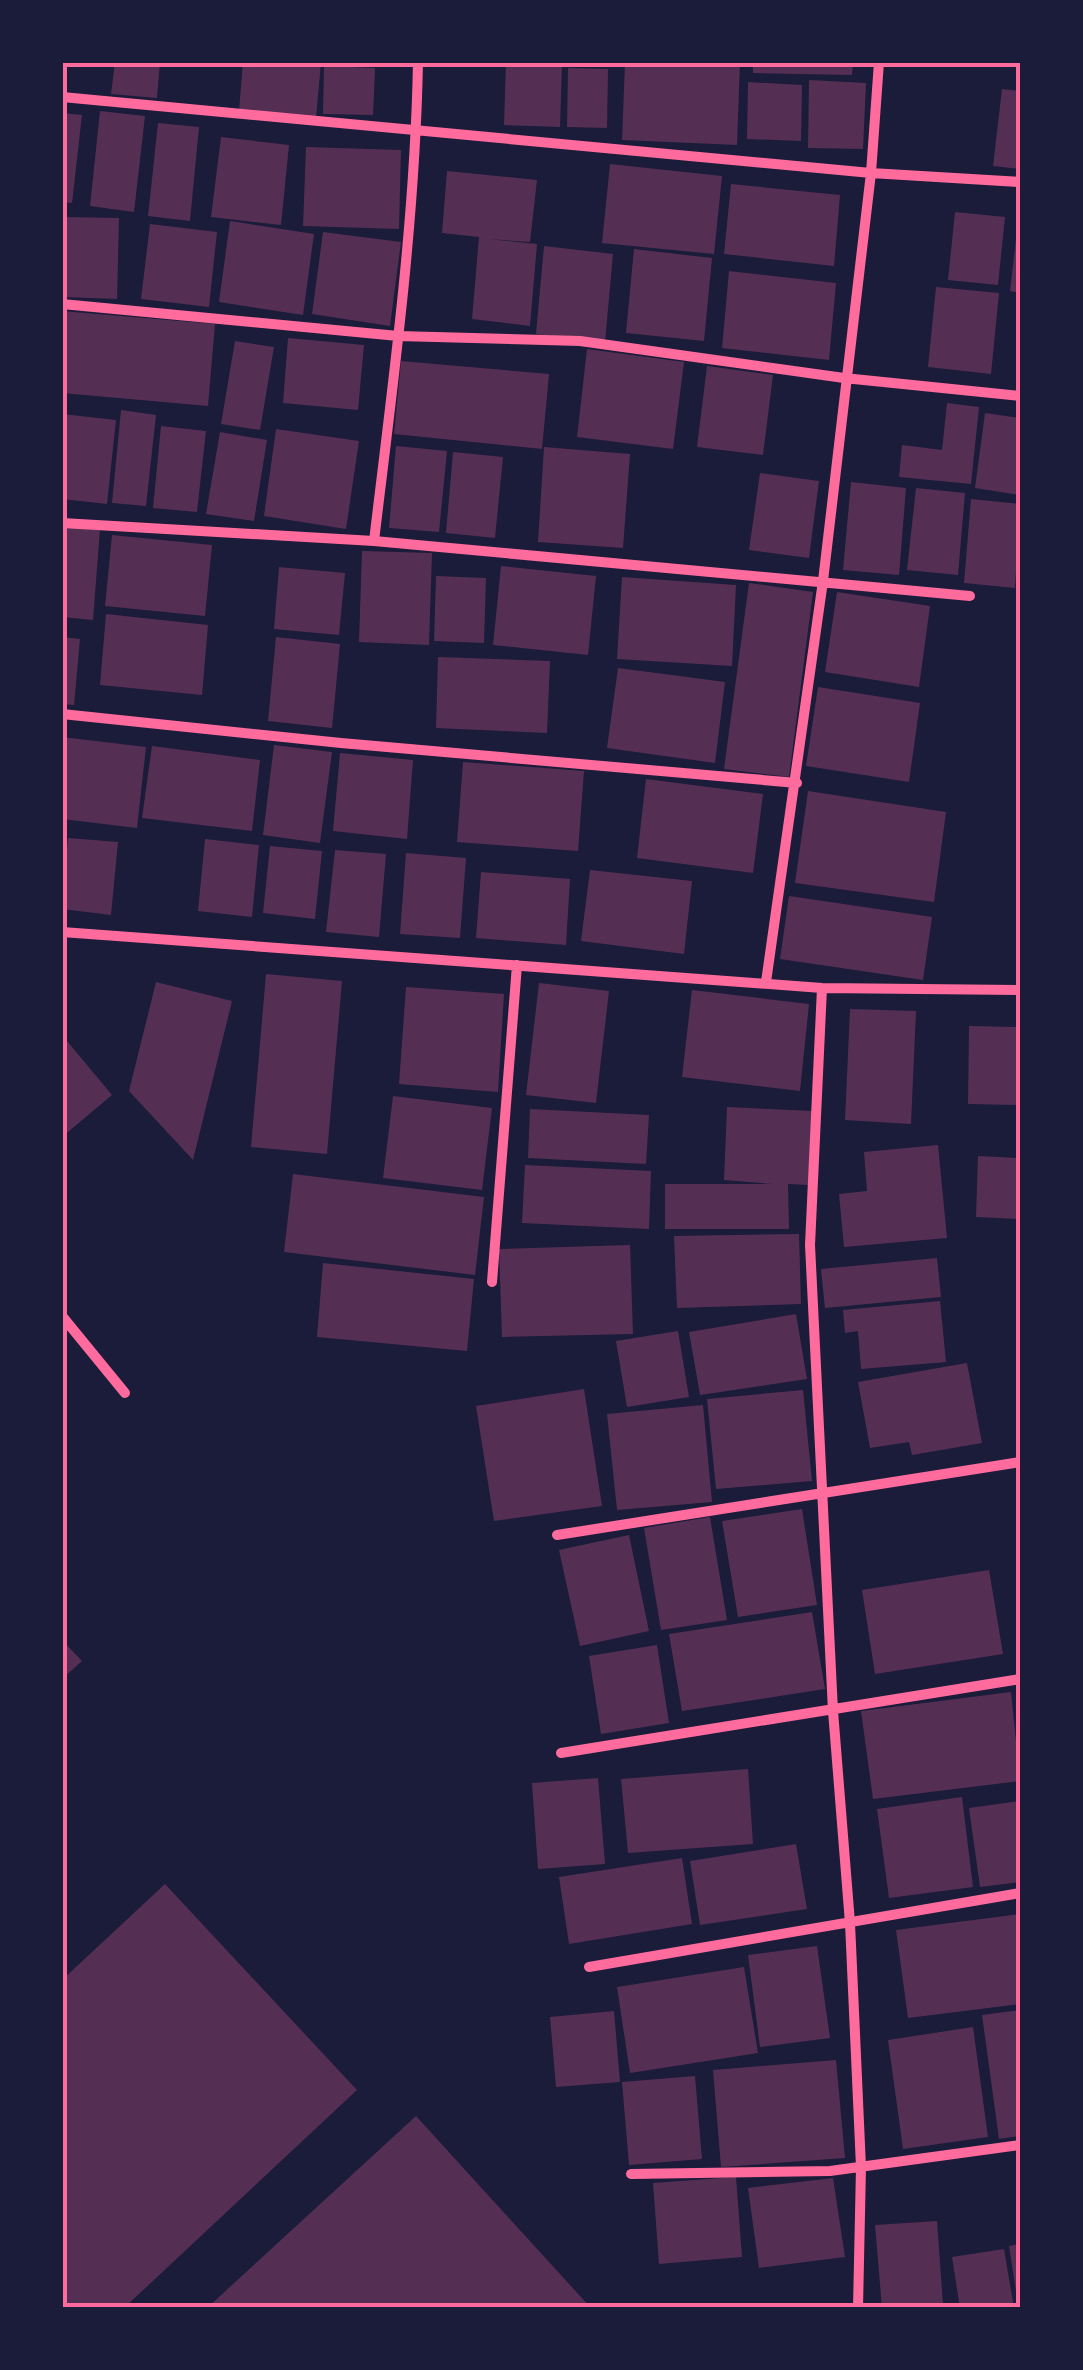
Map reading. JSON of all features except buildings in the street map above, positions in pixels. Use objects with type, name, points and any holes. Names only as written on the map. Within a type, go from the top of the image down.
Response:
[{"type":"street","points":[[374,541],[417,132],[418,62]]},
{"type":"street","points":[[766,982],[823,581],[871,173],[879,62]]},
{"type":"street","points":[[62,97],[871,173],[1020,182]]},
{"type":"street","points":[[62,304],[398,336],[580,341],[844,378],[1020,396]]},
{"type":"street","points":[[62,523],[374,541],[970,596]]},
{"type":"street","points":[[62,714],[340,744],[797,783]]},
{"type":"street","points":[[62,932],[822,988],[1020,990]]},
{"type":"street","points":[[492,1282],[517,965]]},
{"type":"street","points":[[822,988],[810,1245],[833,1710],[850,1923],[861,2167],[858,2308]]},
{"type":"street","points":[[62,1316],[125,1393]]},
{"type":"street","points":[[557,1534],[1020,1462]]},
{"type":"street","points":[[561,1753],[1020,1679]]},
{"type":"street","points":[[589,1967],[1020,1894]]},
{"type":"street","points":[[631,2174],[830,2171],[1020,2145]]}]
